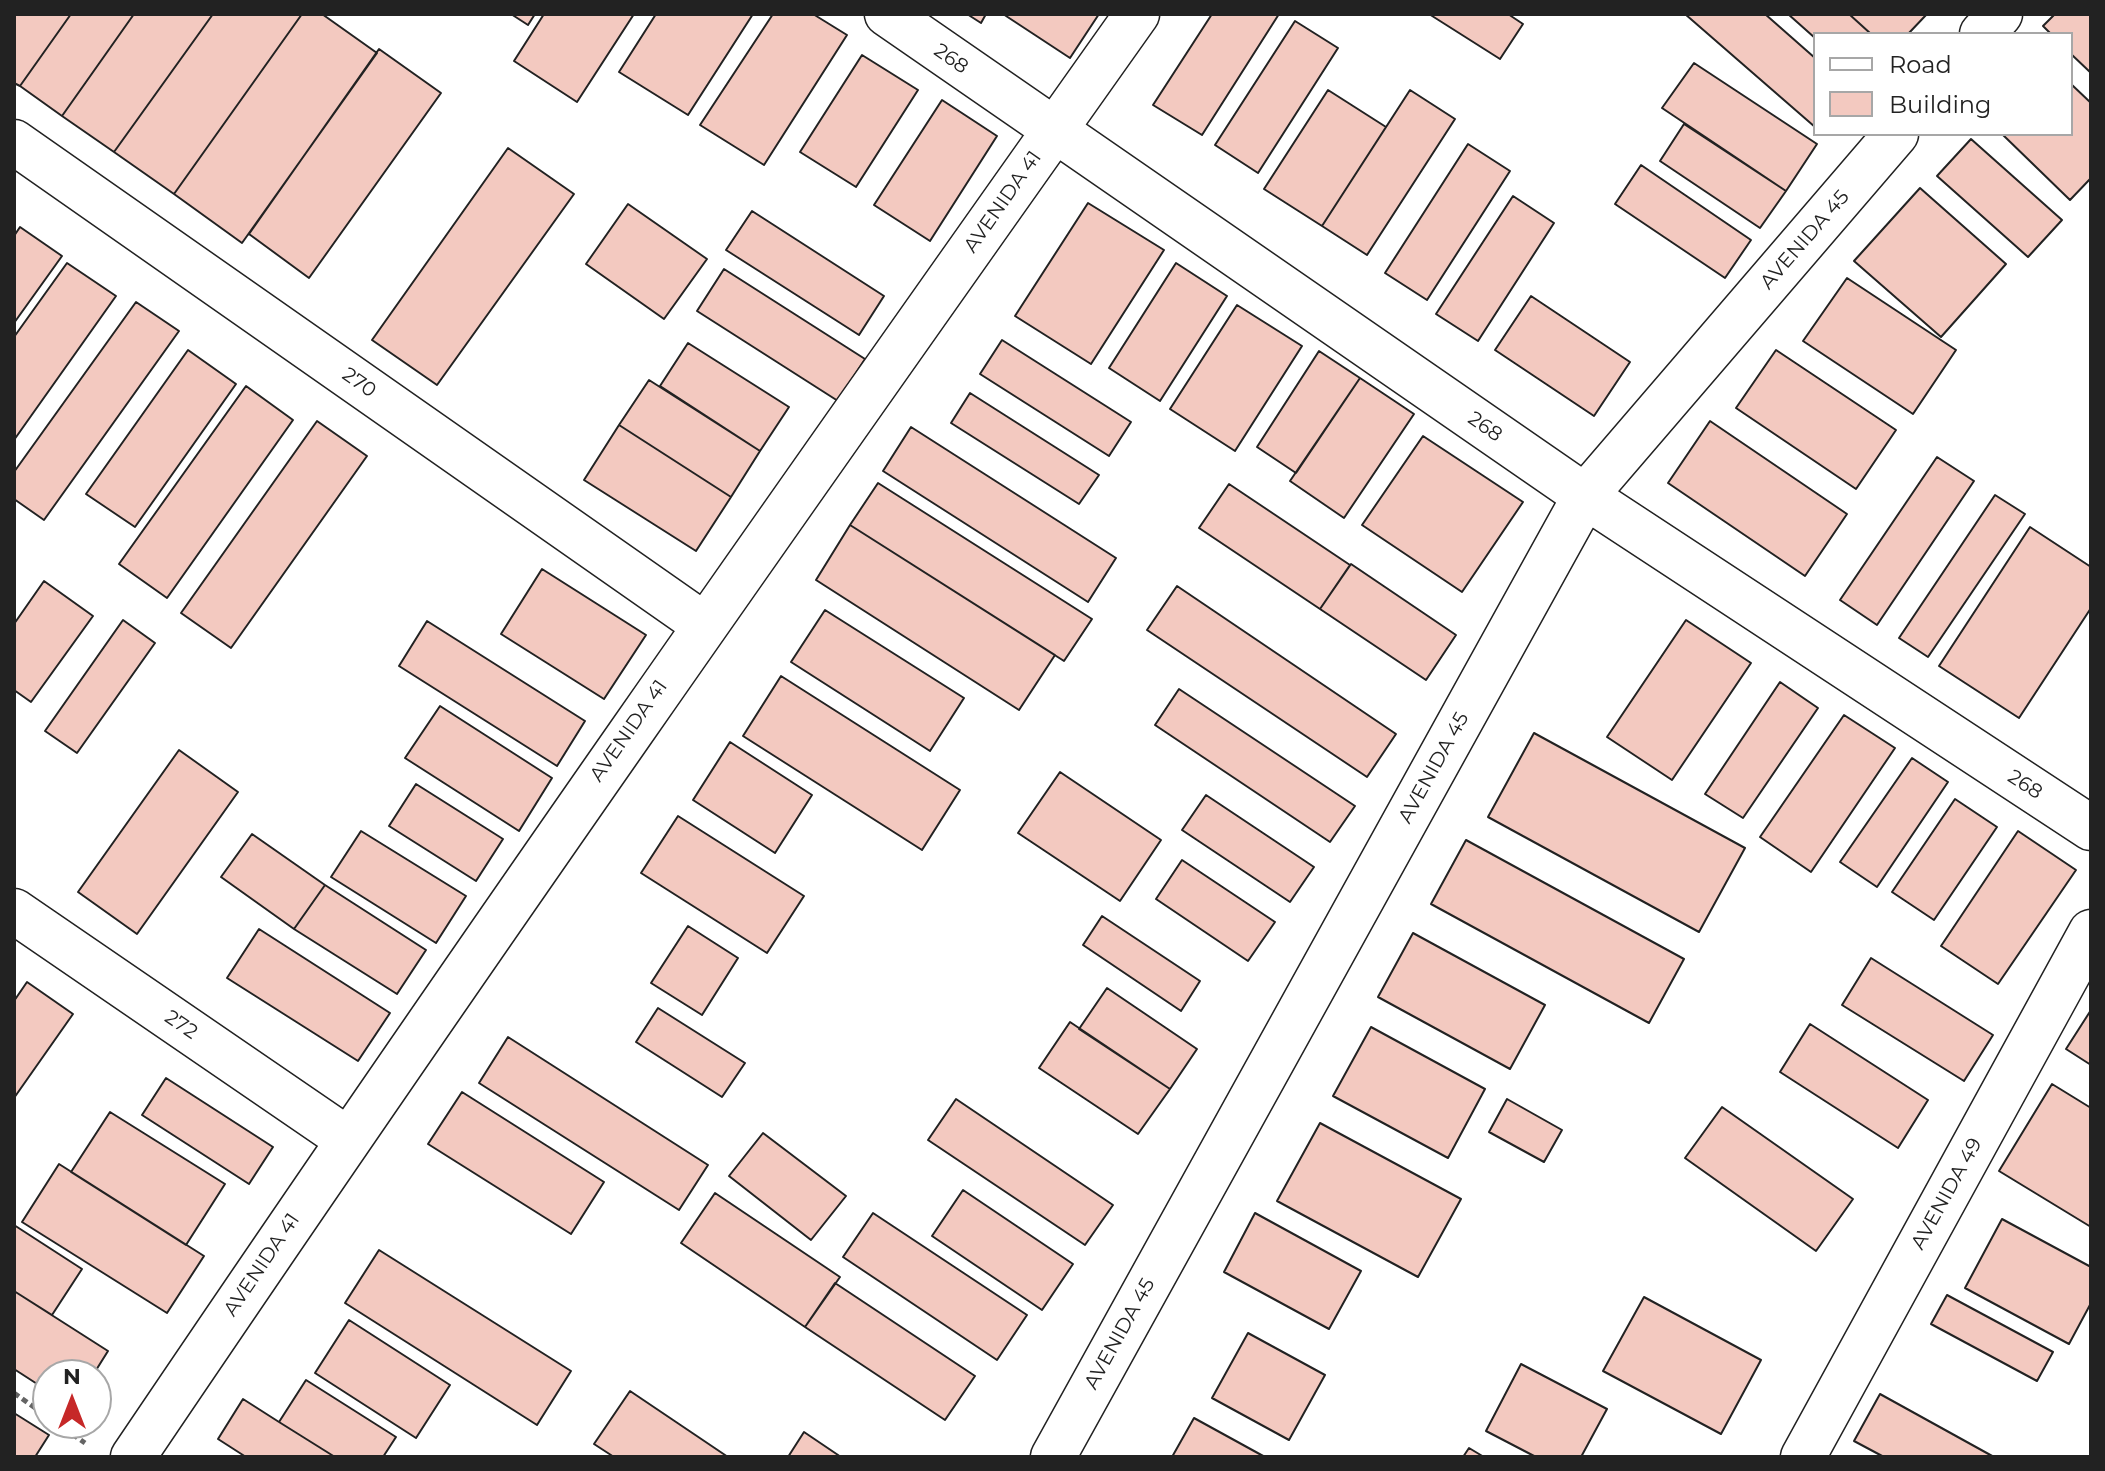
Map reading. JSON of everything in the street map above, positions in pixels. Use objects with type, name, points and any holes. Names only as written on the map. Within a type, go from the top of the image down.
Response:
[{"type":"street","name":"268","points":[[887,14],[1585,496],[2091,828]]},
{"type":"street","name":"AVENIDA 41","points":[[133,1457],[347,1139],[703,624],[1137,14]]},
{"type":"street","points":[[1984,32],[2000,14]]},
{"type":"street","name":"AVENIDA 45","points":[[1053,1457],[1585,496],[1894,136]]},
{"type":"street","name":"270","points":[[14,142],[703,624]]},
{"type":"street","name":"272","points":[[14,911],[347,1139]]},
{"type":"street","name":"AVENIDA 49","points":[[1803,1457],[2091,932]]},
{"type":"path","points":[[14,1393],[32,1406]]},
{"type":"building","points":[[14,14],[71,14],[20,86],[14,83]]},
{"type":"building","points":[[71,14],[134,14],[62,116],[20,86]]},
{"type":"building","points":[[134,14],[213,14],[114,152],[62,116]]},
{"type":"building","points":[[213,14],[302,14],[174,194],[114,152]]},
{"type":"building","points":[[302,14],[322,14],[377,53],[242,243],[174,194]]},
{"type":"building","points":[[511,14],[535,14],[528,25]]},
{"type":"building","points":[[544,14],[634,14],[577,102],[514,61]]},
{"type":"building","points":[[656,14],[753,14],[688,115],[619,72]]},
{"type":"building","points":[[773,14],[813,14],[847,35],[764,165],[700,125]]},
{"type":"building","points":[[967,14],[986,14],[981,23]]},
{"type":"building","points":[[1003,14],[1099,14],[1070,58]]},
{"type":"building","points":[[1212,14],[1279,14],[1202,135],[1153,105]]},
{"type":"building","points":[[1429,14],[1508,14],[1523,24],[1500,59]]},
{"type":"building","points":[[1685,14],[1765,14],[1813,56],[1813,125]]},
{"type":"building","points":[[1788,14],[1849,14],[1869,32],[1813,32],[1813,36]]},
{"type":"building","points":[[1849,14],[1927,14],[1910,32],[1869,32]]},
{"type":"building","points":[[2055,14],[2091,14],[2091,73],[2073,56],[2073,32],[2049,32],[2043,26]]},
{"type":"building","points":[[1295,21],[1338,48],[1258,173],[1215,145]]},
{"type":"building","points":[[379,49],[441,93],[309,278],[249,234]]},
{"type":"building","points":[[862,55],[918,90],[856,187],[800,152]]},
{"type":"building","points":[[1694,63],[1817,144],[1786,191],[1662,108]]},
{"type":"building","points":[[2073,86],[2091,103],[2091,178],[2070,200],[2004,136],[2073,136]]},
{"type":"building","points":[[1328,90],[1386,127],[1322,226],[1264,189]]},
{"type":"building","points":[[1410,90],[1455,119],[1367,255],[1322,226]]},
{"type":"building","points":[[942,100],[997,136],[930,241],[874,205]]},
{"type":"building","points":[[1684,124],[1786,191],[1760,228],[1660,161]]},
{"type":"building","points":[[1971,139],[2062,220],[2028,257],[1937,176]]},
{"type":"building","points":[[1468,144],[1510,171],[1427,300],[1385,273]]},
{"type":"building","points":[[508,148],[574,194],[437,385],[372,340]]},
{"type":"building","points":[[1641,165],[1751,240],[1725,278],[1615,204]]},
{"type":"building","points":[[1920,188],[2006,264],[1941,337],[1854,261]]},
{"type":"building","points":[[1513,196],[1554,223],[1478,341],[1436,314]]},
{"type":"building","points":[[1088,203],[1164,250],[1091,364],[1015,316]]},
{"type":"building","points":[[628,204],[707,259],[664,319],[586,264]]},
{"type":"building","points":[[752,211],[884,296],[859,335],[726,250]]},
{"type":"building","points":[[20,227],[62,256],[14,323],[14,236]]},
{"type":"building","points":[[67,263],[116,296],[14,440],[14,337]]},
{"type":"building","points":[[1176,263],[1227,296],[1160,401],[1109,368]]},
{"type":"building","points":[[724,269],[865,359],[838,401],[697,311]]},
{"type":"building","points":[[1847,278],[1956,350],[1913,414],[1803,341]]},
{"type":"building","points":[[1531,296],[1630,362],[1594,416],[1495,350]]},
{"type":"building","points":[[136,302],[179,331],[44,520],[14,499],[14,472]]},
{"type":"building","points":[[1237,305],[1302,346],[1235,451],[1170,409]]},
{"type":"building","points":[[1002,340],[1131,422],[1109,456],[980,374]]},
{"type":"building","points":[[688,343],[789,407],[760,451],[660,386]]},
{"type":"building","points":[[188,350],[236,384],[135,527],[86,494]]},
{"type":"building","points":[[1776,350],[1896,430],[1856,489],[1736,408]]},
{"type":"building","points":[[1319,351],[1360,378],[1296,473],[1257,447]]},
{"type":"building","points":[[1360,378],[1414,414],[1344,518],[1290,481]]},
{"type":"building","points":[[649,380],[760,451],[731,497],[619,425]]},
{"type":"building","points":[[246,386],[293,420],[167,598],[119,564]]},
{"type":"building","points":[[970,393],[1099,475],[1079,504],[951,423]]},
{"type":"building","points":[[317,421],[367,456],[231,648],[181,613]]},
{"type":"building","points":[[1710,421],[1847,514],[1805,576],[1668,483]]},
{"type":"building","points":[[619,425],[731,497],[696,551],[584,480]]},
{"type":"building","points":[[911,427],[1116,558],[1088,602],[883,471]]},
{"type":"building","points":[[1423,436],[1523,502],[1462,592],[1362,525]]},
{"type":"building","points":[[1937,457],[1974,481],[1877,625],[1840,600]]},
{"type":"building","points":[[878,483],[1092,619],[1064,661],[850,525]]},
{"type":"building","points":[[1229,484],[1350,565],[1320,609],[1199,528]]},
{"type":"building","points":[[1995,495],[2025,514],[1928,657],[1899,638]]},
{"type":"building","points":[[850,525],[1055,655],[1019,710],[816,580]]},
{"type":"building","points":[[2030,527],[2091,567],[2091,608],[2019,718],[1939,666]]},
{"type":"building","points":[[1351,564],[1456,635],[1426,680],[1320,609]]},
{"type":"building","points":[[542,569],[646,635],[604,699],[501,634]]},
{"type":"building","points":[[44,581],[93,616],[31,702],[14,690],[14,624]]},
{"type":"building","points":[[1177,586],[1396,734],[1367,777],[1147,630]]},
{"type":"building","points":[[825,610],[964,698],[930,751],[791,662]]},
{"type":"building","points":[[123,620],[155,643],[77,753],[45,731]]},
{"type":"building","points":[[1686,620],[1751,663],[1672,780],[1607,737]]},
{"type":"building","points":[[427,621],[585,721],[557,766],[399,666]]},
{"type":"building","points":[[781,676],[960,790],[922,850],[743,736]]},
{"type":"building","points":[[1780,682],[1818,708],[1743,818],[1705,794]]},
{"type":"building","points":[[1179,689],[1355,806],[1330,842],[1155,725]]},
{"type":"building","points":[[440,706],[552,778],[519,831],[405,758]]},
{"type":"building","points":[[1844,715],[1895,748],[1811,872],[1760,837]]},
{"type":"building","points":[[1534,733],[1745,848],[1699,932],[1488,817]]},
{"type":"building","points":[[730,742],[812,795],[775,853],[693,800]]},
{"type":"building","points":[[179,750],[238,792],[137,934],[78,892]]},
{"type":"building","points":[[1912,758],[1948,782],[1877,887],[1840,862]]},
{"type":"building","points":[[1060,772],[1161,840],[1120,901],[1018,833]]},
{"type":"building","points":[[416,784],[503,839],[476,881],[389,826]]},
{"type":"building","points":[[1206,795],[1314,867],[1290,902],[1182,830]]},
{"type":"building","points":[[1955,799],[1997,827],[1934,920],[1892,892]]},
{"type":"building","points":[[678,816],[804,896],[767,953],[641,873]]},
{"type":"building","points":[[361,831],[466,896],[436,943],[331,877]]},
{"type":"building","points":[[2018,831],[2076,870],[1998,984],[1941,946]]},
{"type":"building","points":[[252,834],[325,885],[294,929],[221,877]]},
{"type":"building","points":[[1466,840],[1684,959],[1649,1023],[1431,904]]},
{"type":"building","points":[[1182,860],[1275,922],[1248,961],[1156,899]]},
{"type":"building","points":[[325,885],[426,950],[397,994],[294,929]]},
{"type":"building","points":[[1102,916],[1200,981],[1181,1011],[1083,945]]},
{"type":"building","points":[[688,926],[738,958],[702,1015],[651,983]]},
{"type":"building","points":[[259,929],[390,1013],[358,1061],[227,978]]},
{"type":"building","points":[[1413,933],[1545,1005],[1510,1069],[1378,997]]},
{"type":"building","points":[[1871,958],[1993,1035],[1964,1081],[1842,1005]]},
{"type":"building","points":[[27,982],[73,1014],[14,1098],[14,1001]]},
{"type":"building","points":[[1107,988],[1197,1049],[1170,1089],[1079,1029]]},
{"type":"building","points":[[658,1008],[745,1063],[722,1097],[636,1042]]},
{"type":"building","points":[[2091,1010],[2091,1065],[2066,1049]]},
{"type":"building","points":[[1070,1022],[1170,1089],[1138,1134],[1039,1068]]},
{"type":"building","points":[[1810,1024],[1928,1100],[1898,1148],[1780,1072]]},
{"type":"building","points":[[1371,1027],[1485,1089],[1448,1158],[1333,1096]]},
{"type":"building","points":[[508,1037],[708,1165],[679,1210],[479,1083]]},
{"type":"building","points":[[166,1078],[273,1147],[249,1184],[142,1115]]},
{"type":"building","points":[[2052,1084],[2091,1108],[2091,1227],[1999,1171]]},
{"type":"building","points":[[462,1092],[604,1182],[571,1234],[428,1144]]},
{"type":"building","points":[[956,1099],[1113,1205],[1085,1245],[928,1140]]},
{"type":"building","points":[[1507,1099],[1562,1130],[1544,1162],[1489,1132]]},
{"type":"building","points":[[1722,1107],[1853,1199],[1816,1251],[1685,1158]]},
{"type":"building","points":[[110,1112],[225,1184],[186,1245],[71,1172]]},
{"type":"building","points":[[1320,1123],[1461,1199],[1418,1277],[1277,1201]]},
{"type":"building","points":[[763,1133],[846,1196],[811,1240],[729,1176]]},
{"type":"building","points":[[59,1164],[204,1256],[167,1313],[22,1222]]},
{"type":"building","points":[[963,1190],[1073,1264],[1042,1310],[932,1236]]},
{"type":"building","points":[[715,1193],[840,1277],[805,1327],[681,1243]]},
{"type":"building","points":[[873,1213],[1027,1315],[997,1360],[843,1257]]},
{"type":"building","points":[[1255,1213],[1361,1271],[1329,1329],[1224,1272]]},
{"type":"building","points":[[2002,1219],[2091,1267],[2091,1303],[2069,1344],[1965,1288]]},
{"type":"building","points":[[14,1225],[82,1269],[52,1315],[14,1291]]},
{"type":"building","points":[[379,1250],[571,1371],[537,1425],[345,1303]]},
{"type":"building","points":[[835,1283],[975,1376],[945,1420],[805,1327]]},
{"type":"building","points":[[14,1291],[108,1351],[103,1359],[32,1359],[32,1381],[14,1369]]},
{"type":"building","points":[[1947,1295],[2053,1352],[2037,1381],[1931,1324]]},
{"type":"building","points":[[1644,1297],[1761,1360],[1721,1434],[1603,1371]]},
{"type":"building","points":[[349,1320],[450,1385],[416,1438],[315,1373]]},
{"type":"building","points":[[1248,1333],[1325,1375],[1289,1440],[1212,1398]]},
{"type":"building","points":[[1521,1364],[1607,1409],[1581,1457],[1536,1457],[1486,1431]]},
{"type":"building","points":[[306,1380],[396,1437],[383,1457],[335,1457],[279,1422]]},
{"type":"building","points":[[630,1391],[728,1457],[614,1457],[594,1444]]},
{"type":"building","points":[[1880,1394],[1994,1457],[1884,1457],[1854,1441]]},
{"type":"building","points":[[243,1399],[335,1457],[246,1457],[218,1439]]},
{"type":"building","points":[[14,1413],[32,1424],[32,1439],[46,1439],[35,1457],[14,1457]]},
{"type":"building","points":[[1194,1418],[1265,1457],[1172,1457]]},
{"type":"building","points":[[804,1432],[841,1457],[788,1457]]},
{"type":"building","points":[[1469,1448],[1484,1457],[1463,1457]]}]
